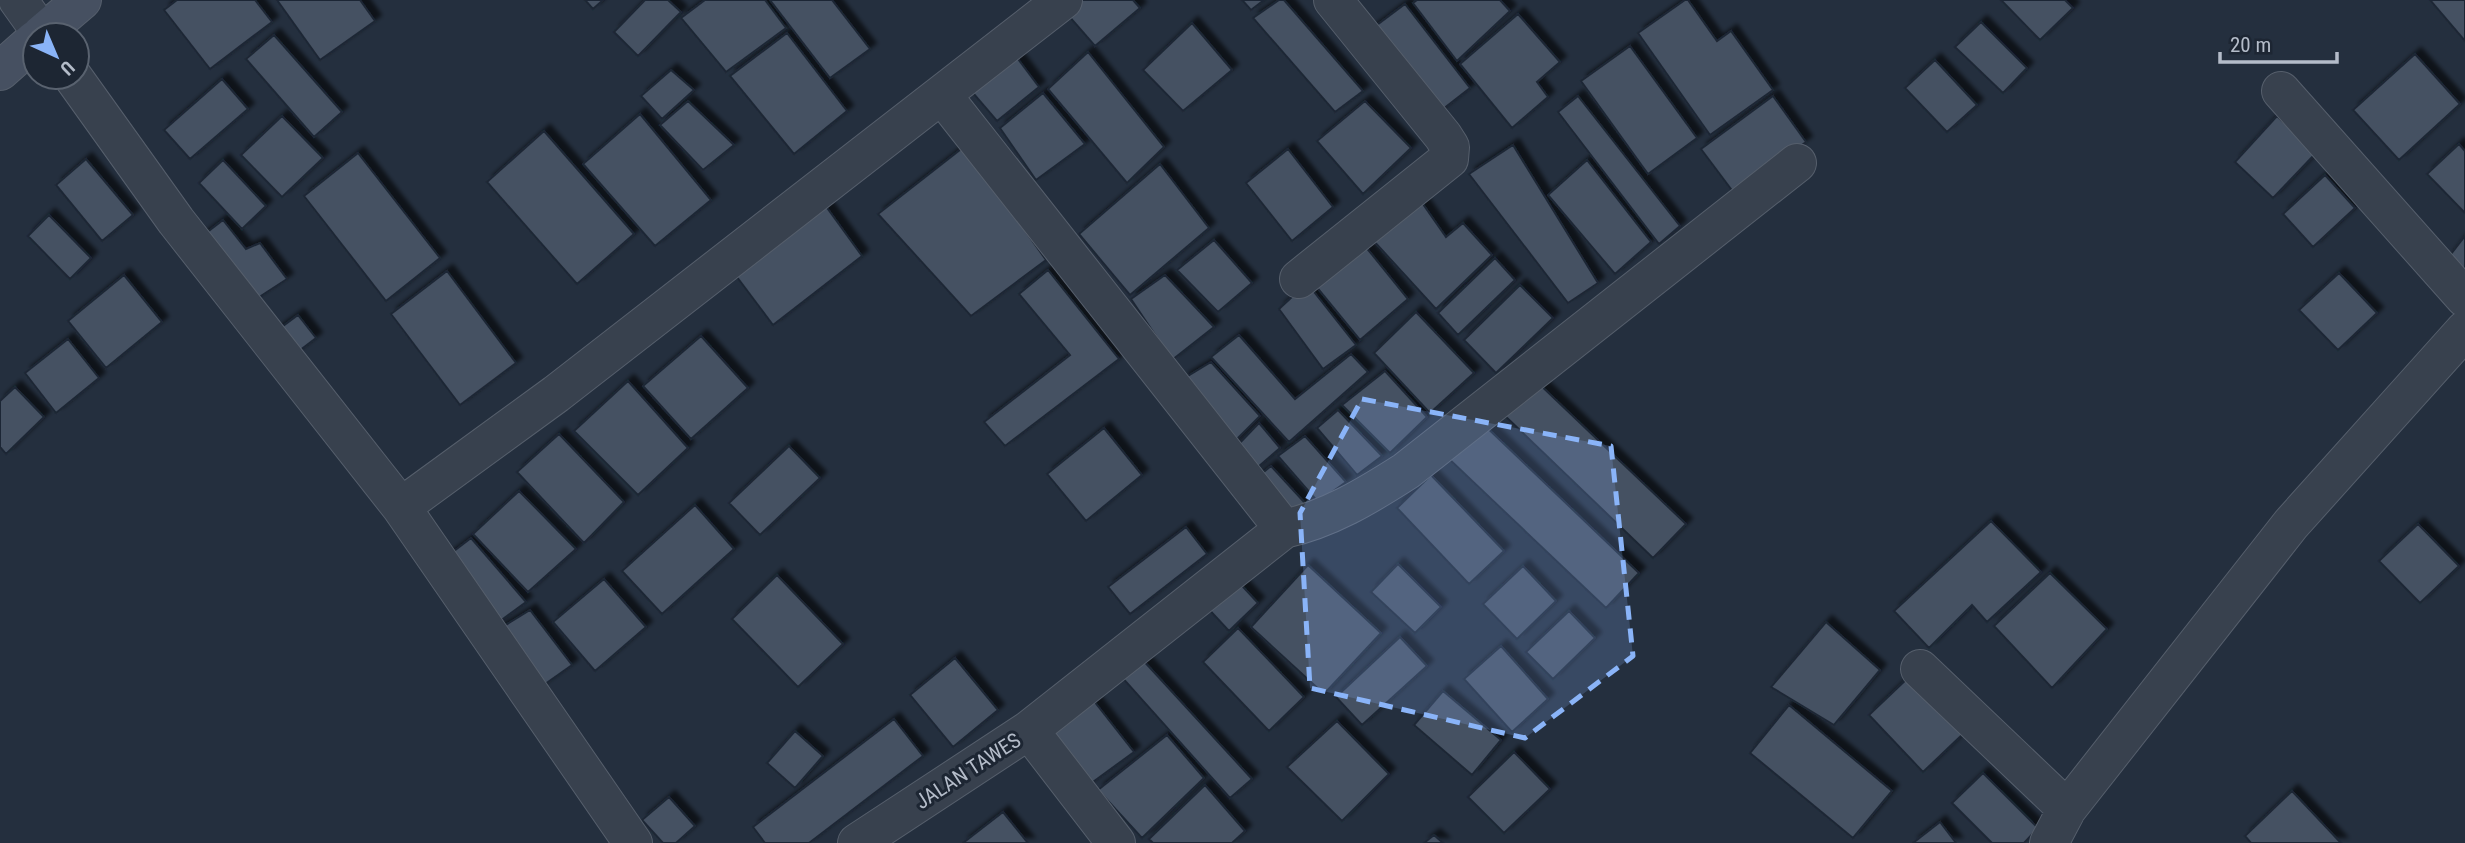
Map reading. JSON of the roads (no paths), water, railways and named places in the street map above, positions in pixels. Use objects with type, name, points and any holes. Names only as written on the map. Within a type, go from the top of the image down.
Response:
[{"type":"main road","points":[[58,21],[82,0]]},
{"type":"main road","points":[[0,71],[21,53]]},
{"type":"street","points":[[18,0],[31,21]]},
{"type":"street","points":[[401,507],[566,386],[1063,0]]},
{"type":"street","points":[[1299,279],[1449,159],[1450,147],[1443,136],[1333,0]]},
{"type":"street","points":[[83,91],[176,221],[401,507],[633,843]]},
{"type":"street","points":[[2281,91],[2465,298]]},
{"type":"street","points":[[942,95],[1284,529]]},
{"type":"street","points":[[1029,730],[1284,529],[1311,523],[1361,500],[1406,471],[1797,163]]},
{"type":"street","points":[[2049,843],[2067,808],[2291,524],[2465,330]]},
{"type":"street","points":[[1920,669],[2067,808]]},
{"type":"street","name":"JALAN TAWES","points":[[857,843],[1029,730],[1116,843]]}]
